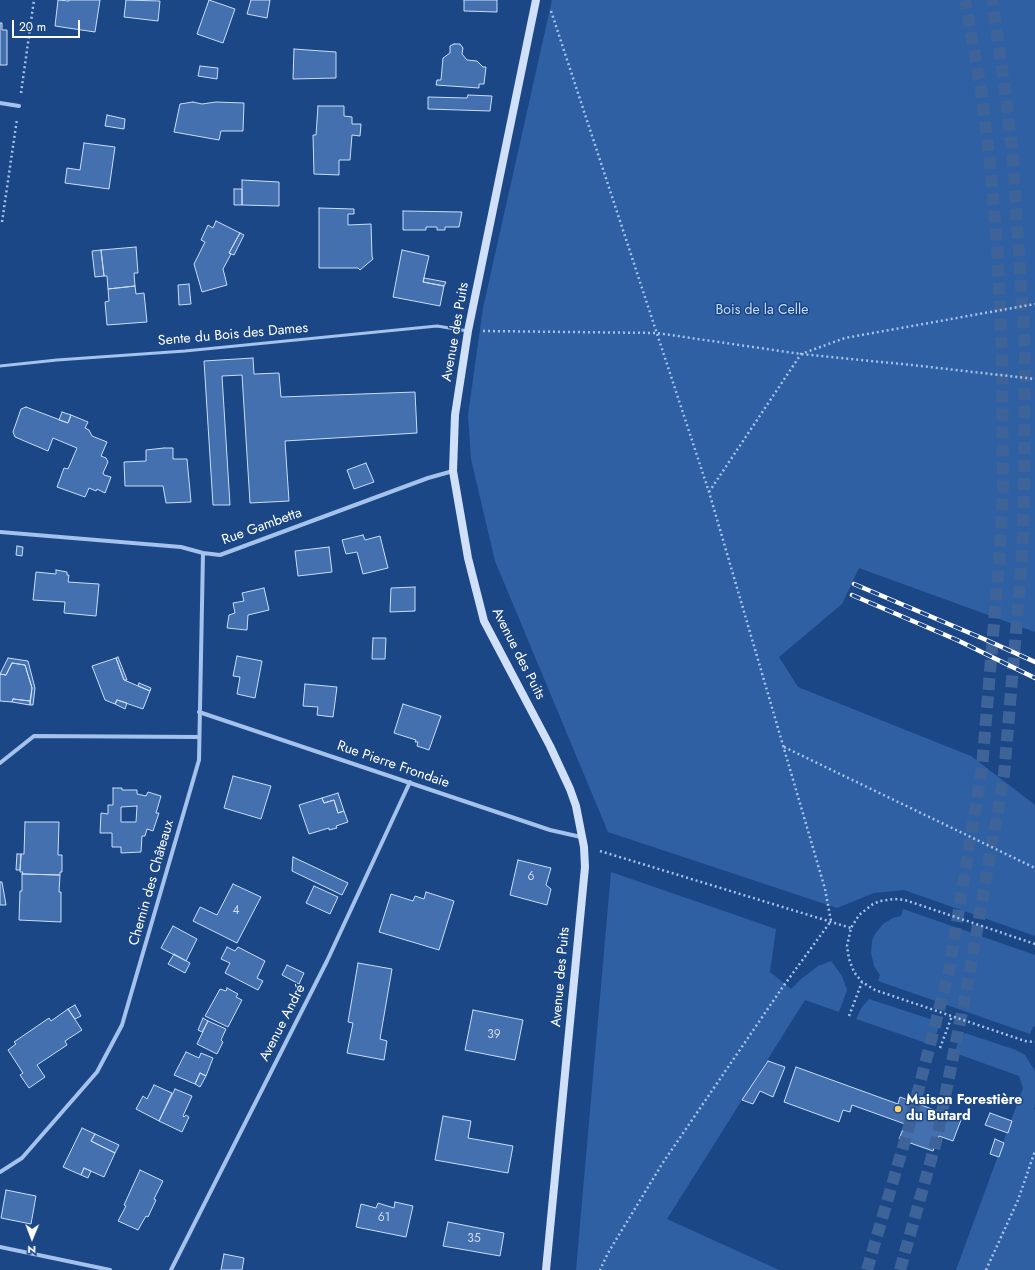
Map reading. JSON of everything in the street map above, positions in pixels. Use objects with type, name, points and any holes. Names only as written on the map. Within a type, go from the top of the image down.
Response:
[{"type":"street","name":"Avenue des Puits","points":[[536,0],[468,331],[455,415],[453,471],[468,558],[484,621],[550,746],[570,789],[576,806],[584,847],[584,867],[546,1270]]},
{"type":"street","points":[[0,103],[19,106]]},
{"type":"street","name":"Rue Gambetta","points":[[0,532],[181,547],[203,553],[220,554],[428,478],[453,471]]},
{"type":"street","name":"Chemin des Châteaux","points":[[0,1172],[22,1158],[97,1072],[122,1025],[199,760],[203,553]]},
{"type":"street","name":"Rue Pierre Frondaie","points":[[199,712],[550,830],[581,837]]},
{"type":"street","points":[[0,762],[34,736],[199,737]]},
{"type":"street","name":"Avenue André","points":[[171,1270],[327,961],[410,782]]},
{"type":"street","points":[[0,1247],[110,1270]]},
{"type":"lane","name":"Sente du Bois des Dames","points":[[0,366],[57,360],[185,351],[437,326],[468,331]]},
{"type":"path","points":[[550,8],[709,492],[825,890],[831,922],[777,994],[662,1164],[608,1253],[600,1270]]},
{"type":"path","points":[[709,492],[801,354],[845,338],[1035,304]]},
{"type":"path","points":[[468,331],[656,333],[801,354],[1035,379]]},
{"type":"path","points":[[783,747],[1035,868]]},
{"type":"path","points":[[584,847],[612,854],[851,928]]},
{"type":"path","points":[[1035,944],[899,899],[889,899],[873,904],[859,915],[851,928],[847,946],[849,959],[854,972],[862,982],[875,990],[1025,1041],[1035,1043]]},
{"type":"path","points":[[849,1016],[862,982]]},
{"type":"path","points":[[940,1048],[952,1016]]},
{"type":"path","points":[[986,1270],[1018,1200],[1035,1152]]},
{"type":"green space","name":"Bois de la Celle","points":[[552,0],[1035,0],[1035,632],[859,568],[842,604],[779,657],[798,687],[971,756],[1035,805],[1035,936],[904,890],[874,893],[837,908],[608,832],[495,561],[471,459],[468,415],[483,308]]},
{"type":"green space","points":[[611,872],[776,929],[770,972],[791,989],[818,966],[831,961],[842,976],[847,990],[839,1012],[805,1000],[667,1219],[779,1270],[576,1270]]},
{"type":"green space","points":[[903,909],[1035,955],[1035,1026],[1030,1034],[878,981],[880,975],[874,966],[871,953],[872,941],[875,934],[883,924],[893,918],[901,916]]},
{"type":"green space","points":[[869,999],[936,1021],[938,1029],[932,1045],[856,1019],[862,1007]]},
{"type":"green space","points":[[965,1033],[1016,1050],[1025,1055],[1035,1071],[1035,1270],[956,1270],[1023,1088],[1019,1076],[955,1053],[957,1045]]},
{"type":"building","points":[[58,0],[100,0],[95,32],[55,26]]},
{"type":"building","points":[[126,0],[160,1],[158,21],[124,17]]},
{"type":"building","points":[[209,0],[235,9],[223,43],[197,34]]},
{"type":"building","points":[[251,0],[270,0],[267,18],[247,14]]},
{"type":"building","points":[[464,0],[497,0],[497,12],[464,11]]},
{"type":"building","points":[[0,23],[2,23],[2,30],[7,30],[7,65],[0,65]]},
{"type":"building","points":[[460,44],[463,48],[462,54],[467,60],[477,61],[483,67],[486,67],[484,84],[479,84],[479,88],[436,85],[437,80],[441,80],[443,58],[450,53],[450,46]]},
{"type":"building","points":[[294,49],[336,52],[336,78],[293,79]]},
{"type":"building","points":[[200,66],[218,68],[217,79],[198,76]]},
{"type":"building","points":[[468,95],[492,96],[490,111],[428,109],[428,97],[467,98]]},
{"type":"building","points":[[193,102],[202,104],[216,102],[244,103],[243,131],[221,131],[219,140],[174,132],[180,104]]},
{"type":"building","points":[[318,106],[344,106],[344,116],[352,117],[352,124],[361,124],[360,136],[352,135],[350,160],[339,160],[339,175],[314,174],[313,135],[316,135]]},
{"type":"building","points":[[107,115],[125,119],[124,129],[105,126]]},
{"type":"building","points":[[84,143],[115,147],[109,189],[65,183],[67,168],[80,170]]},
{"type":"building","points":[[242,180],[279,182],[279,206],[242,205]]},
{"type":"building","points":[[234,189],[242,189],[242,205],[234,205]]},
{"type":"building","points":[[319,208],[354,209],[354,214],[348,214],[348,225],[371,224],[373,259],[360,270],[358,268],[319,268]]},
{"type":"building","points":[[403,211],[462,212],[459,227],[445,227],[445,230],[437,230],[437,227],[426,227],[426,230],[403,230]]},
{"type":"building","points":[[216,221],[240,233],[229,253],[231,254],[223,269],[227,285],[202,292],[194,264],[205,242],[201,240],[208,225],[213,228]]},
{"type":"building","points":[[240,233],[244,235],[234,255],[229,253]]},
{"type":"building","points":[[136,247],[138,273],[134,273],[135,286],[108,289],[107,276],[104,276],[101,250]]},
{"type":"building","points":[[101,250],[104,276],[95,277],[92,251]]},
{"type":"building","points":[[402,250],[429,256],[423,282],[444,286],[440,306],[393,297]]},
{"type":"building","points":[[424,278],[446,282],[444,286],[423,282]]},
{"type":"building","points":[[189,284],[191,304],[179,305],[178,285]]},
{"type":"building","points":[[135,286],[136,294],[144,293],[147,322],[107,325],[105,302],[109,301],[108,289]]},
{"type":"building","points":[[253,358],[254,374],[279,373],[281,397],[415,392],[417,433],[285,441],[289,501],[250,503],[242,375],[222,376],[230,505],[213,505],[204,361]]},
{"type":"building","points":[[26,407],[68,423],[71,415],[88,422],[85,428],[89,430],[92,436],[107,442],[101,456],[106,458],[108,462],[103,473],[104,475],[111,477],[105,493],[97,489],[96,491],[89,488],[85,497],[57,487],[64,468],[68,469],[77,448],[53,438],[48,451],[15,437],[13,432],[21,409]]},
{"type":"building","points":[[62,412],[71,415],[68,423],[59,420]]},
{"type":"building","points":[[173,448],[173,459],[187,459],[191,502],[166,503],[163,486],[125,486],[124,462],[146,461],[146,450]]},
{"type":"building","points":[[366,463],[374,482],[354,489],[347,470]]},
{"type":"building","points":[[363,535],[365,540],[380,536],[388,568],[363,574],[357,552],[346,554],[342,540]]},
{"type":"building","points":[[17,546],[23,547],[22,556],[16,555]]},
{"type":"building","points":[[329,547],[332,572],[298,576],[295,551]]},
{"type":"building","points":[[56,570],[67,572],[67,575],[69,575],[68,582],[99,584],[96,616],[64,613],[65,602],[33,600],[36,572],[56,574]]},
{"type":"building","points":[[415,587],[415,611],[390,612],[391,588]]},
{"type":"building","points":[[264,588],[269,610],[248,615],[247,630],[227,628],[229,615],[235,613],[233,603],[244,601],[242,593]]},
{"type":"building","points":[[373,638],[386,638],[385,659],[372,659]]},
{"type":"building","points":[[237,656],[262,661],[255,698],[237,694],[240,677],[233,676]]},
{"type":"building","points":[[118,657],[127,680],[124,680],[116,658]]},
{"type":"building","points":[[8,658],[28,661],[35,688],[33,705],[30,705],[32,688],[25,665],[12,663],[6,675],[0,674]]},
{"type":"building","points":[[116,658],[124,680],[150,691],[143,709],[117,700],[115,704],[105,700],[92,666]]},
{"type":"building","points":[[12,663],[25,665],[32,688],[30,701],[13,699],[12,702],[0,701],[0,674],[6,675]]},
{"type":"building","points":[[139,683],[151,688],[150,691],[138,686]]},
{"type":"building","points":[[305,684],[337,687],[333,717],[317,715],[318,707],[303,706]]},
{"type":"building","points":[[13,699],[30,701],[30,705],[12,702]]},
{"type":"building","points":[[117,700],[127,703],[125,709],[115,704]]},
{"type":"building","points":[[403,704],[441,716],[429,750],[417,746],[418,742],[415,742],[416,740],[394,733]]},
{"type":"building","points":[[233,776],[271,786],[261,819],[224,808]]},
{"type":"building","points":[[113,788],[122,788],[122,790],[137,790],[137,794],[146,796],[148,792],[161,796],[156,813],[159,813],[153,831],[147,829],[145,836],[142,836],[141,852],[121,853],[121,847],[112,847],[112,833],[100,833],[101,813],[108,814],[108,805],[113,805]],"holes":[[[137,806],[136,822],[121,822],[121,807]]]},
{"type":"building","points":[[338,793],[344,811],[338,813],[334,800],[324,803],[322,798]]},
{"type":"building","points":[[322,798],[324,803],[334,800],[338,813],[344,811],[348,822],[336,826],[337,828],[329,830],[329,828],[309,834],[299,805]]},
{"type":"building","points":[[25,822],[59,822],[58,855],[62,855],[62,872],[60,872],[60,875],[22,874],[23,872],[20,872],[21,854],[24,854]]},
{"type":"building","points":[[17,854],[21,854],[20,870],[16,870]]},
{"type":"building","points":[[293,857],[348,883],[342,895],[292,871]]},
{"type":"building","points":[[518,860],[551,868],[546,885],[551,889],[547,905],[510,895]]},
{"type":"building","points":[[22,874],[60,875],[59,892],[61,892],[61,922],[19,920]]},
{"type":"building","points":[[0,882],[2,882],[6,905],[0,905]]},
{"type":"building","points":[[233,884],[261,897],[237,943],[193,921],[200,907],[217,915]]},
{"type":"building","points":[[314,886],[338,897],[330,914],[306,903]]},
{"type":"building","points":[[426,892],[454,901],[439,950],[379,932],[391,894],[413,901],[415,896],[424,899]]},
{"type":"building","points":[[173,926],[197,939],[186,961],[161,948]]},
{"type":"building","points":[[227,947],[235,951],[238,947],[265,961],[257,978],[263,981],[258,990],[225,973],[230,963],[221,959]]},
{"type":"building","points":[[174,954],[190,963],[185,973],[168,964]]},
{"type":"building","points":[[358,963],[392,969],[380,1039],[387,1041],[384,1060],[347,1053],[353,1023],[348,1022]]},
{"type":"building","points":[[287,965],[304,973],[299,984],[282,975]]},
{"type":"building","points":[[227,988],[238,994],[236,997],[242,1000],[228,1027],[205,1016],[220,989],[226,991]]},
{"type":"building","points":[[75,1005],[81,1016],[75,1019],[68,1009]]},
{"type":"building","points":[[68,1009],[82,1030],[65,1041],[67,1045],[37,1065],[45,1077],[29,1088],[20,1075],[23,1073],[8,1050],[16,1044],[14,1042],[49,1018],[51,1021]]},
{"type":"building","points":[[473,1010],[523,1020],[515,1060],[465,1050]]},
{"type":"building","points":[[203,1018],[208,1021],[202,1032],[198,1030]]},
{"type":"building","points":[[208,1021],[226,1029],[221,1040],[223,1042],[217,1054],[197,1044]]},
{"type":"building","points":[[186,1052],[199,1058],[201,1053],[213,1058],[206,1076],[200,1073],[195,1084],[174,1075]]},
{"type":"building","points":[[768,1061],[785,1067],[773,1097],[760,1091],[753,1104],[742,1100]]},
{"type":"building","name":"Maison Forestière du Butard","points":[[796,1067],[898,1104],[900,1097],[961,1120],[953,1141],[939,1136],[933,1151],[899,1139],[905,1124],[852,1105],[850,1112],[843,1110],[839,1122],[784,1102]]},
{"type":"building","points":[[200,1073],[206,1076],[200,1087],[195,1084]]},
{"type":"building","points":[[154,1085],[172,1093],[159,1121],[136,1109],[143,1096],[147,1099]]},
{"type":"building","points":[[175,1089],[192,1096],[183,1116],[184,1117],[186,1115],[189,1117],[182,1132],[159,1121]]},
{"type":"building","points":[[990,1113],[1012,1121],[1008,1133],[985,1125]]},
{"type":"building","points":[[443,1116],[471,1121],[468,1138],[513,1146],[508,1173],[435,1160]]},
{"type":"building","points":[[82,1128],[95,1134],[91,1141],[115,1153],[104,1177],[84,1168],[81,1175],[63,1167]]},
{"type":"building","points":[[95,1134],[119,1145],[115,1153],[91,1141]]},
{"type":"building","points":[[995,1139],[1004,1143],[999,1157],[990,1154]]},
{"type":"building","points":[[84,1168],[91,1171],[88,1178],[81,1175]]},
{"type":"building","points":[[140,1170],[163,1181],[154,1199],[156,1200],[148,1217],[146,1216],[138,1230],[118,1221],[126,1206],[124,1205]]},
{"type":"building","points":[[6,1190],[36,1196],[31,1224],[1,1218]]},
{"type":"building","points":[[395,1202],[413,1206],[406,1237],[356,1227],[361,1204],[376,1208],[378,1203],[394,1208]]},
{"type":"building","points":[[448,1222],[504,1233],[500,1256],[443,1246]]},
{"type":"building","points":[[224,1254],[244,1258],[242,1270],[221,1270]]},
{"type":"tunnel","points":[[867,1270],[908,1130],[949,971],[982,768],[999,563],[1003,493],[1002,352],[997,245],[990,163],[981,89],[965,0]]},
{"type":"tunnel","points":[[900,1270],[936,1142],[968,982],[1004,775],[1022,560],[1025,351],[1013,160],[1005,89],[992,0]]},
{"type":"railway","points":[[854,584],[1035,662]]},
{"type":"railway","points":[[852,595],[957,640],[1035,678]]},
{"type":"place","name":"Maison Forestière du Butard","points":[[898,1109]]}]
